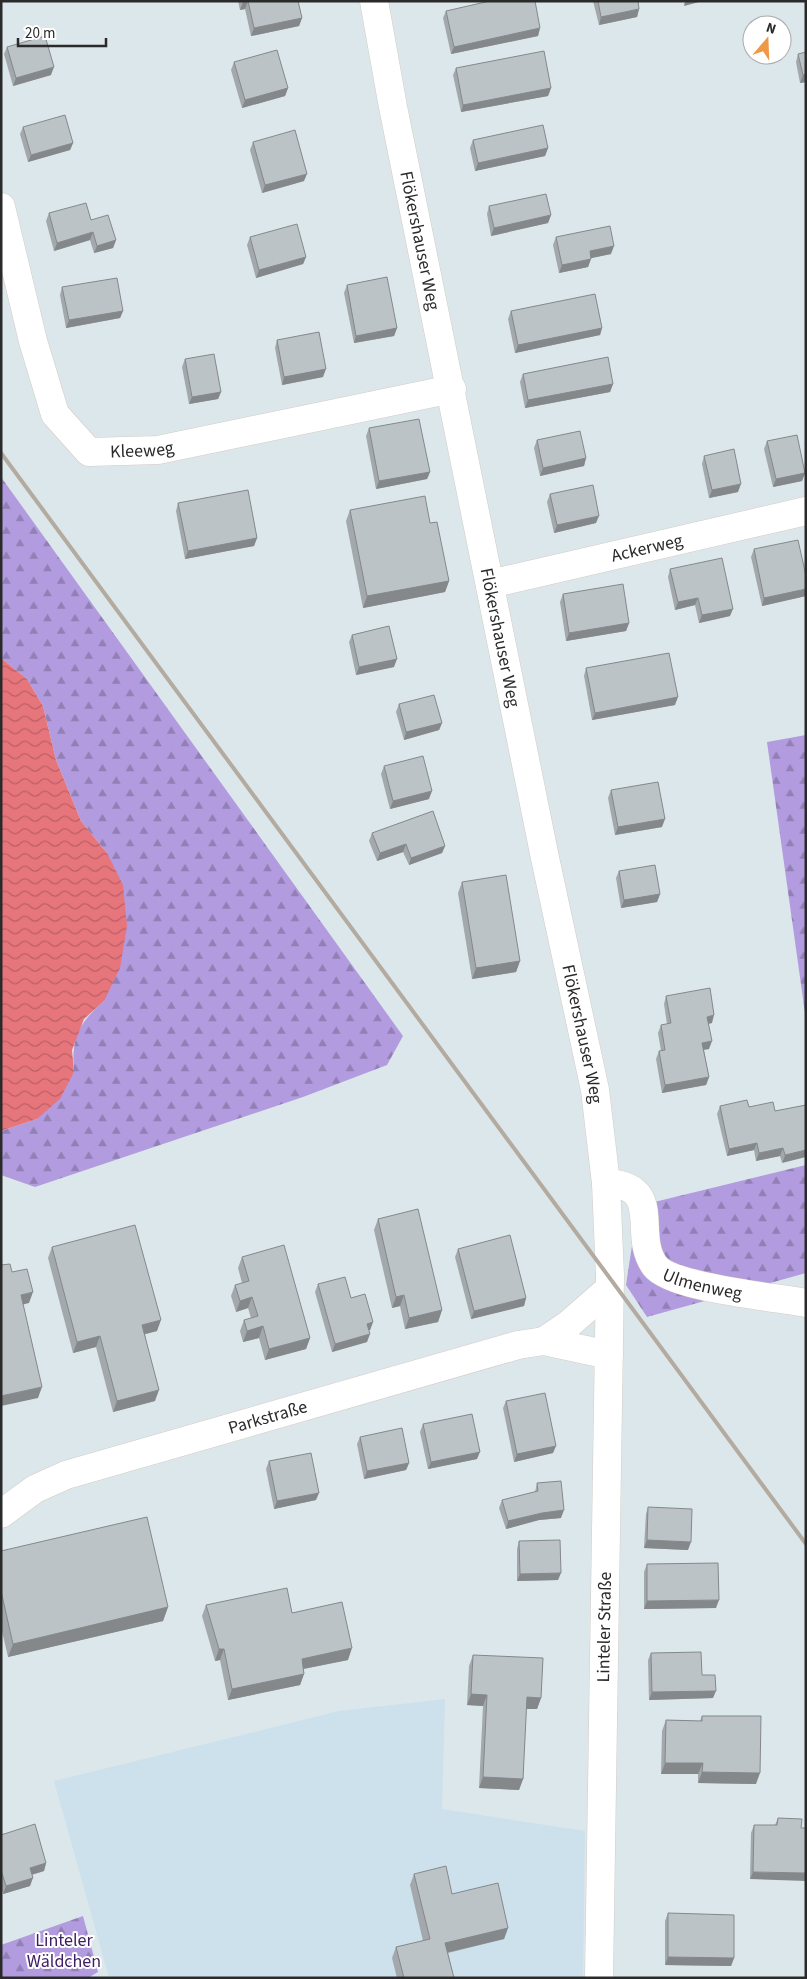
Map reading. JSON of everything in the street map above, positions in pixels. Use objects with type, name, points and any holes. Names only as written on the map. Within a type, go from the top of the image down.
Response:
[{"type":"street","name":"Flökershauser Weg","points":[[374,1],[393,107],[594,1090],[606,1182],[610,1282]]},
{"type":"street","name":"Kleeweg","points":[[1,207],[33,341],[55,414],[89,452],[158,450],[452,389]]},
{"type":"street","name":"Ackerweg","points":[[490,584],[806,511]]},
{"type":"street","name":"Ulmenweg","points":[[606,1182],[622,1183],[634,1189],[642,1201],[648,1249],[655,1266],[671,1278],[698,1286],[806,1302]]},
{"type":"street","name":"Parkstraße","points":[[544,1341],[569,1324],[610,1282]]},
{"type":"street","name":"Linteler Straße","points":[[599,1978],[610,1282]]},
{"type":"street","name":"Parkstraße","points":[[1,1514],[35,1489],[66,1475],[518,1344],[544,1341],[609,1355]]},
{"type":"shaded area","points":[[445,1699],[442,1809],[585,1831],[583,1978],[109,1978],[54,1781],[339,1711]]},
{"type":"green space","points":[[1,477],[403,1036],[387,1065],[303,1097],[35,1187],[1,1175],[1,1131],[37,1119],[74,1072],[74,1050],[78,1032],[88,1017],[104,1001],[107,853],[81,821],[56,760],[43,706],[27,679],[1,658]]},
{"type":"green space","points":[[806,735],[806,1020],[767,742]]},
{"type":"green space","points":[[806,1165],[806,1273],[647,1317],[626,1285],[638,1206]]},
{"type":"green space","name":"Linteler Wäldchen","points":[[83,1916],[98,1972],[88,1978],[1,1978],[1,1945]]},
{"type":"water","points":[[1,658],[27,679],[43,706],[56,760],[81,821],[107,853],[123,885],[127,926],[120,968],[104,1001],[84,1019],[72,1050],[74,1072],[60,1099],[37,1119],[1,1131]]},
{"type":"building","points":[[248,1],[298,1],[302,18],[254,28]]},
{"type":"building","points":[[490,1],[535,1],[540,28],[454,47],[446,11]]},
{"type":"building","points":[[598,1],[638,1],[639,9],[601,17]]},
{"type":"building","points":[[45,36],[54,67],[16,78],[7,47]]},
{"type":"building","points":[[277,50],[288,88],[245,100],[234,62]]},
{"type":"building","points":[[544,51],[551,88],[463,105],[456,68]]},
{"type":"building","points":[[806,52],[806,74],[803,75],[798,54]]},
{"type":"building","points":[[65,115],[73,143],[31,155],[23,127]]},
{"type":"building","points":[[543,125],[548,148],[478,163],[473,140]]},
{"type":"building","points":[[295,130],[307,174],[265,185],[253,142]]},
{"type":"building","points":[[546,194],[551,215],[494,228],[489,206]]},
{"type":"building","points":[[86,203],[91,220],[108,215],[116,240],[97,246],[93,232],[57,243],[49,213]]},
{"type":"building","points":[[297,224],[306,257],[259,270],[250,237]]},
{"type":"building","points":[[610,226],[614,246],[590,251],[591,259],[562,265],[556,237]]},
{"type":"building","points":[[387,277],[397,328],[356,336],[347,285]]},
{"type":"building","points":[[117,278],[123,311],[69,320],[62,287]]},
{"type":"building","points":[[595,294],[602,328],[518,345],[511,311]]},
{"type":"building","points":[[319,332],[326,369],[284,377],[277,340]]},
{"type":"building","points":[[214,354],[221,392],[192,397],[185,359]]},
{"type":"building","points":[[608,357],[613,384],[528,400],[523,374]]},
{"type":"building","points":[[419,419],[430,472],[379,481],[369,428]]},
{"type":"building","points":[[580,431],[586,458],[543,468],[537,440]]},
{"type":"building","points":[[797,435],[805,473],[776,479],[767,441]]},
{"type":"building","points":[[734,449],[741,484],[712,490],[704,456]]},
{"type":"building","points":[[593,485],[599,516],[557,525],[550,494]]},
{"type":"building","points":[[248,490],[257,538],[188,551],[178,503]]},
{"type":"building","points":[[425,496],[430,523],[437,522],[449,581],[367,596],[350,510]]},
{"type":"building","points":[[798,540],[806,576],[806,589],[764,598],[754,549]]},
{"type":"building","points":[[722,558],[733,609],[702,615],[698,598],[678,602],[670,569]]},
{"type":"building","points":[[623,584],[629,623],[569,633],[563,594]]},
{"type":"building","points":[[389,626],[397,659],[359,667],[352,635]]},
{"type":"building","points":[[669,653],[678,697],[595,713],[586,668]]},
{"type":"building","points":[[434,695],[442,723],[406,732],[399,704]]},
{"type":"building","points":[[423,756],[432,791],[393,801],[384,766]]},
{"type":"building","points":[[658,782],[665,819],[618,827],[611,790]]},
{"type":"building","points":[[433,811],[445,846],[411,858],[406,844],[380,853],[372,833]]},
{"type":"building","points":[[655,865],[660,894],[624,900],[619,871]]},
{"type":"building","points":[[506,875],[520,961],[476,968],[462,882]]},
{"type":"building","points":[[710,988],[714,1015],[707,1017],[712,1041],[702,1043],[709,1077],[665,1085],[659,1051],[665,1050],[661,1025],[671,1023],[666,996]]},
{"type":"building","points":[[747,1100],[749,1107],[773,1102],[775,1111],[806,1105],[806,1150],[785,1155],[783,1148],[759,1153],[757,1143],[729,1149],[720,1106]]},
{"type":"building","points":[[418,1209],[442,1310],[409,1318],[404,1295],[396,1297],[378,1219]]},
{"type":"building","points":[[135,1225],[161,1320],[142,1325],[159,1390],[117,1401],[100,1336],[77,1342],[52,1247]]},
{"type":"building","points":[[510,1235],[526,1298],[474,1311],[458,1249]]},
{"type":"building","points":[[284,1245],[310,1338],[269,1349],[263,1326],[247,1331],[244,1320],[258,1316],[252,1297],[240,1301],[235,1285],[249,1281],[242,1257]]},
{"type":"building","points":[[10,1264],[12,1272],[27,1269],[33,1292],[21,1295],[42,1387],[1,1396],[1,1265]]},
{"type":"building","points":[[345,1277],[351,1298],[365,1294],[373,1322],[367,1324],[370,1334],[335,1344],[318,1284]]},
{"type":"building","points":[[545,1393],[556,1446],[517,1454],[506,1401]]},
{"type":"building","points":[[472,1414],[480,1452],[431,1462],[423,1424]]},
{"type":"building","points":[[402,1428],[409,1463],[367,1471],[360,1437]]},
{"type":"building","points":[[311,1453],[319,1493],[277,1501],[269,1461]]},
{"type":"building","points":[[561,1481],[564,1510],[508,1521],[502,1500],[538,1491],[537,1483]]},
{"type":"building","points":[[648,1507],[692,1509],[691,1542],[647,1540]]},
{"type":"building","points":[[147,1517],[168,1607],[13,1644],[1,1591],[1,1551]]},
{"type":"building","points":[[560,1540],[561,1573],[520,1574],[519,1541]]},
{"type":"building","points":[[718,1563],[719,1600],[647,1601],[647,1564]]},
{"type":"building","points":[[287,1588],[292,1613],[342,1602],[352,1648],[302,1659],[304,1674],[232,1689],[224,1649],[219,1649],[206,1605]]},
{"type":"building","points":[[701,1652],[702,1675],[715,1675],[716,1691],[652,1692],[651,1653]]},
{"type":"building","points":[[473,1655],[543,1658],[541,1698],[527,1697],[523,1779],[483,1777],[487,1695],[471,1694]]},
{"type":"building","points":[[702,1716],[761,1716],[760,1773],[702,1772],[703,1763],[665,1763],[666,1720],[702,1721]]},
{"type":"building","points":[[778,1818],[802,1819],[801,1828],[806,1828],[806,1873],[753,1872],[754,1825],[777,1825]]},
{"type":"building","points":[[35,1824],[46,1863],[30,1868],[33,1878],[6,1886],[1,1870],[1,1835]]},
{"type":"building","points":[[446,1866],[452,1894],[498,1883],[508,1928],[445,1943],[454,1978],[404,1978],[396,1947],[430,1939],[414,1874]]},
{"type":"building","points":[[668,1913],[734,1915],[734,1958],[668,1957]]},
{"type":"railway","points":[[1,453],[806,1544]]}]
